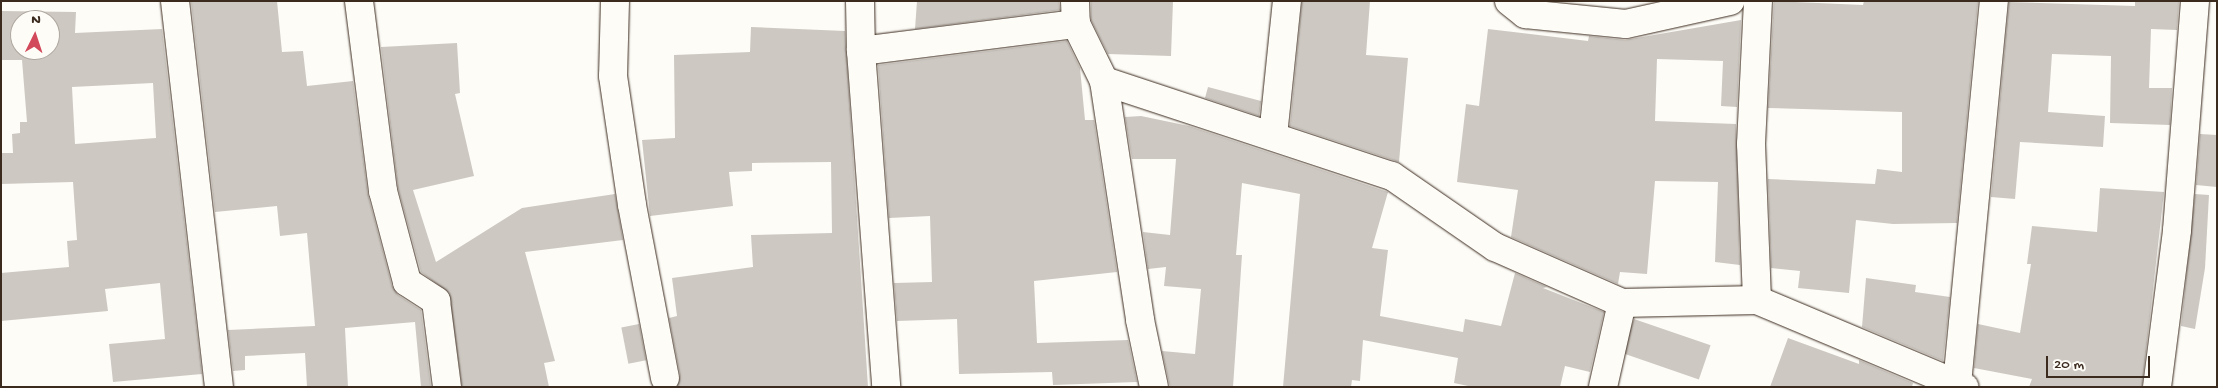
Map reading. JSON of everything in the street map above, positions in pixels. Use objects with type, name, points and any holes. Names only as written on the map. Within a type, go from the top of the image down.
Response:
[{"type":"street","points":[[175,1],[219,387]]},
{"type":"street","points":[[360,1],[384,191],[407,282],[436,301],[447,387]]},
{"type":"street","points":[[615,1],[613,76],[632,205],[665,378]]},
{"type":"street","points":[[860,1],[861,51],[886,387]]},
{"type":"street","points":[[1273,136],[1287,1]]},
{"type":"street","points":[[1509,1],[1525,14],[1626,24],[1730,1]]},
{"type":"street","points":[[1757,300],[1751,144],[1758,1]]},
{"type":"street","points":[[1104,81],[1392,176],[1495,247],[1622,303],[1757,300],[1960,385],[1994,1]]},
{"type":"street","points":[[2157,387],[2177,230],[2195,1]]},
{"type":"street","points":[[861,51],[1076,12],[1104,81],[1140,320],[1154,387]]},
{"type":"street","points":[[1603,387],[1622,303]]},
{"type":"building","points":[[191,1],[277,1],[282,52],[303,51],[307,86],[353,81],[368,195],[392,286],[398,295],[421,310],[431,387],[421,387],[415,322],[345,328],[348,387],[307,387],[305,353],[245,356],[245,370],[233,371],[228,330],[315,326],[307,233],[280,236],[277,206],[215,212]]},
{"type":"building","points":[[917,1],[1059,1],[1060,10],[915,29]]},
{"type":"building","points":[[1091,1],[1173,1],[1171,56],[1108,54],[1091,20]]},
{"type":"building","points":[[1302,1],[1370,1],[1366,55],[1408,58],[1399,162],[1290,126]]},
{"type":"building","points":[[1774,1],[1863,5],[1864,1],[1978,1],[1957,223],[1893,224],[1856,220],[1849,293],[1798,288],[1800,271],[1771,268],[1768,179],[1875,184],[1877,169],[1902,172],[1902,112],[1768,108]]},
{"type":"building","points":[[2135,1],[2179,1],[2177,30],[2151,29],[2149,88],[2172,88],[2170,125],[2110,123],[2111,56],[2052,54],[2048,112],[2105,116],[2103,147],[2020,142],[2015,199],[1991,197],[2009,2],[2135,6]]},
{"type":"building","points":[[1,11],[10,11],[10,60],[1,60]]},
{"type":"building","points":[[60,12],[76,12],[75,33],[162,29],[202,374],[113,382],[109,344],[165,339],[160,283],[105,289],[108,311],[1,321],[1,273],[69,267],[67,241],[77,240],[73,182],[1,184],[1,153],[13,153],[12,134],[20,133],[20,122],[27,122],[22,60],[60,60]],"holes":[[[153,83],[156,138],[75,144],[72,87]]]},
{"type":"building","points":[[1741,20],[1737,107],[1721,106],[1723,61],[1657,59],[1655,121],[1736,124],[1740,265],[1715,262],[1718,182],[1655,181],[1647,274],[1620,272],[1618,284],[1511,237],[1518,190],[1457,182],[1466,104],[1479,106],[1488,29],[1588,41],[1589,36],[1625,40]]},
{"type":"building","points":[[751,27],[845,31],[868,387],[677,387],[680,375],[669,318],[677,316],[672,278],[753,267],[751,235],[832,233],[831,162],[752,163],[752,171],[729,172],[733,206],[650,216],[642,140],[675,138],[674,55],[750,52]]},
{"type":"building","points":[[1067,41],[1080,68],[1085,120],[1094,120],[1117,272],[1034,281],[1037,343],[1128,340],[1137,382],[1053,385],[1052,372],[959,374],[957,319],[897,321],[894,283],[932,282],[930,216],[889,218],[878,65]]},
{"type":"building","points":[[457,43],[460,93],[455,94],[474,176],[413,190],[436,262],[522,208],[615,194],[623,240],[525,252],[555,361],[544,363],[549,387],[462,387],[449,293],[421,272],[398,188],[381,47]]},
{"type":"building","points":[[1208,87],[1261,101],[1259,116],[1205,98]]},
{"type":"building","points":[[1141,116],[1189,126],[1388,192],[1372,248],[1388,250],[1380,316],[1463,332],[1465,319],[1501,326],[1515,273],[1547,287],[1543,288],[1604,312],[1590,372],[1565,366],[1560,387],[1473,387],[1454,383],[1458,358],[1363,340],[1360,381],[1352,380],[1351,387],[1283,387],[1300,194],[1242,183],[1236,255],[1242,255],[1233,387],[1170,387],[1162,351],[1195,354],[1201,289],[1164,286],[1166,267],[1148,269],[1143,232],[1170,235],[1176,159],[1132,159],[1125,117]]},
{"type":"building","points":[[2200,134],[2217,135],[2217,187],[2196,185]]},
{"type":"building","points":[[2100,188],[2164,192],[2142,387],[2029,387],[2032,379],[1974,368],[1978,324],[2020,333],[2031,264],[2027,264],[2032,226],[2097,232]]},
{"type":"building","points":[[2195,194],[2209,195],[2205,268],[2195,329],[2181,326]]},
{"type":"building","points":[[1866,278],[1916,285],[1915,292],[1950,297],[1943,361],[1862,327]]},
{"type":"building","points":[[1634,319],[1711,345],[1699,379],[1622,353]]},
{"type":"building","points":[[639,324],[646,360],[628,364],[621,327]]},
{"type":"building","points":[[1788,338],[1859,364],[1859,360],[1913,383],[1912,387],[1770,387]]}]
